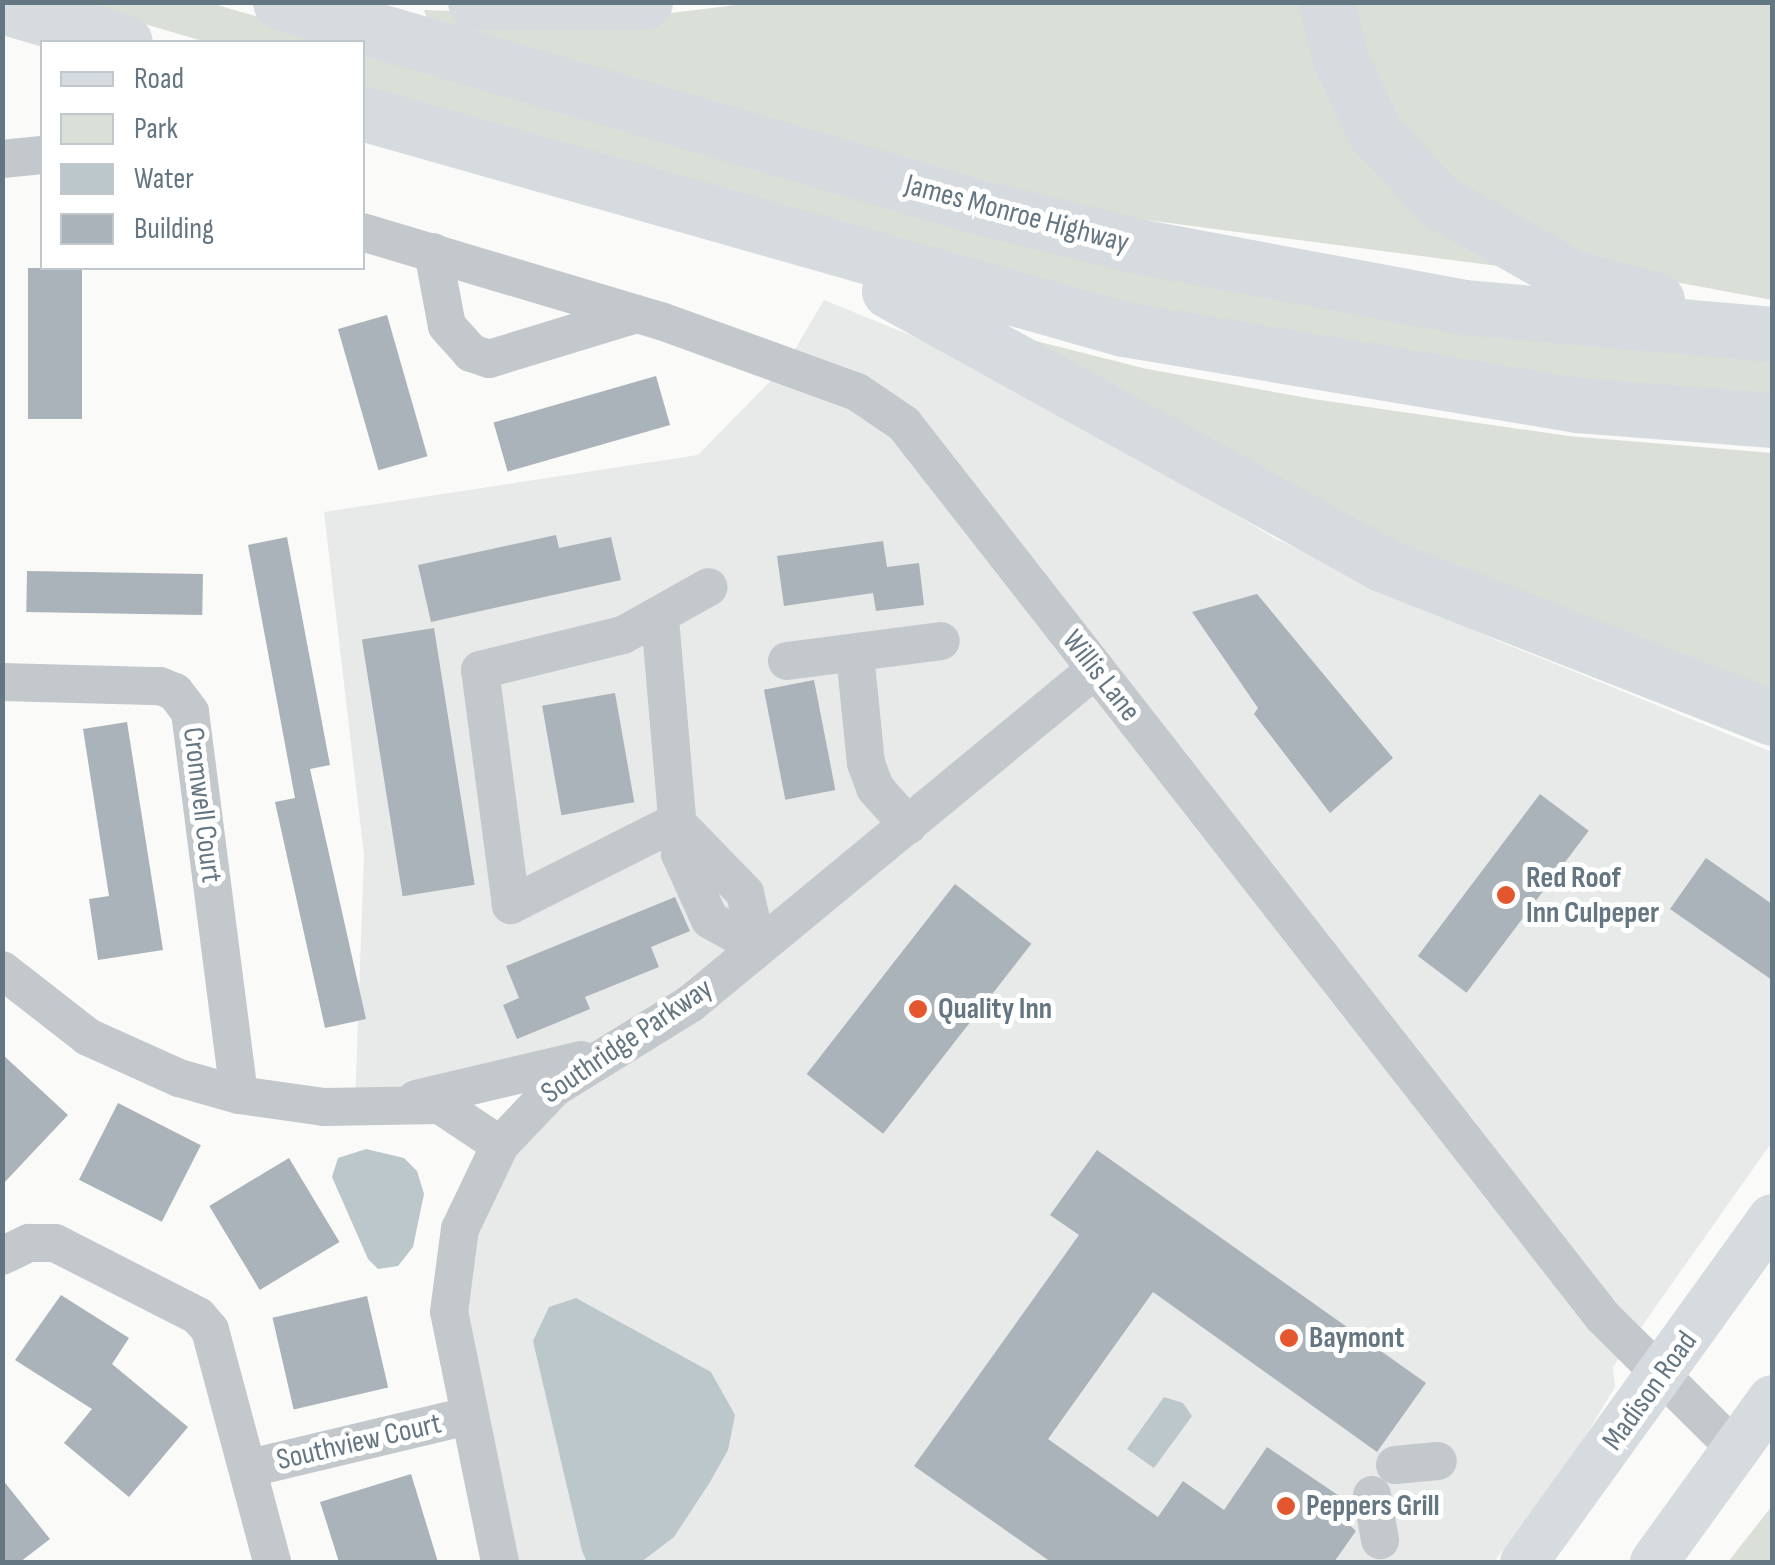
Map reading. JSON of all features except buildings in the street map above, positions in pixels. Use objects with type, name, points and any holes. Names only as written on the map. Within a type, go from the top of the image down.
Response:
[{"type":"highway","name":"James Monroe Highway","points":[[280,2],[983,208],[1138,246],[1463,306],[1772,334]]},
{"type":"highway","points":[[475,2],[645,2]]},
{"type":"highway","points":[[1326,2],[1341,61],[1376,134],[1440,202],[1572,277],[1772,321]]},
{"type":"highway","points":[[2,6],[117,40]]},
{"type":"highway","points":[[365,114],[1038,308],[1254,356],[1577,405],[1772,420]]},
{"type":"highway","points":[[741,224],[928,310],[1292,520],[1384,565],[1772,718]]},
{"type":"main road","name":"Madison Road","points":[[1524,1562],[1772,1218]]},
{"type":"main road","points":[[1654,1562],[1772,1398]]},
{"type":"street","points":[[2,159],[40,155]]},
{"type":"street","name":"Willis Lane","points":[[365,233],[636,314],[882,405],[904,424],[1602,1317],[1659,1378],[1736,1449]]},
{"type":"street","points":[[433,252],[447,326],[472,353],[489,358],[636,314]]},
{"type":"street","points":[[676,822],[511,905],[480,670],[622,636],[709,587]]},
{"type":"street","points":[[660,618],[680,854],[710,920],[758,946]]},
{"type":"street","points":[[786,661],[941,641]]},
{"type":"street","points":[[855,655],[866,764],[875,788],[908,824]]},
{"type":"street","name":"Southridge Parkway","points":[[500,1562],[452,1350],[451,1275],[460,1229],[500,1145],[554,1088],[690,1004],[1096,670]]},
{"type":"street","name":"Cromwell Court","points":[[2,682],[160,686],[175,692],[190,712],[239,1095]]},
{"type":"street","points":[[2,970],[88,1036],[179,1078],[239,1095],[379,1106],[440,1105],[500,1145]]},
{"type":"street","points":[[379,1106],[613,1052]]},
{"type":"street","name":"Southview Court","points":[[2,1256],[28,1243],[55,1243],[198,1316],[210,1330],[250,1468],[272,1562]]},
{"type":"street","name":"Southview Court","points":[[250,1468],[468,1416]]},
{"type":"street","points":[[1395,1465],[1438,1461]]},
{"type":"street","points":[[1372,1495],[1380,1540]]},
{"type":"shaded area","points":[[824,300],[993,369],[1274,538],[1496,640],[1772,752],[1772,1142],[1613,1367],[1615,1387],[1583,1440],[1494,1562],[497,1562],[456,1247],[554,1088],[355,1106],[364,855],[324,512],[698,455],[785,366]]},
{"type":"green space","points":[[761,2],[1310,3],[1319,51],[1543,272],[1101,214],[427,19],[424,10],[630,18]]},
{"type":"green space","points":[[73,3],[210,3],[339,40],[199,40]]},
{"type":"green space","points":[[1341,3],[1772,3],[1772,300],[1600,268],[1410,155]]},
{"type":"green space","points":[[365,48],[934,216],[1772,354],[1772,395],[1577,382],[1120,305],[365,91]]},
{"type":"green space","points":[[988,329],[1147,369],[1313,399],[1568,436],[1772,453],[1772,706],[1479,594]]},
{"type":"green space","points":[[1772,1506],[1772,1562],[1728,1562]]},
{"type":"water","points":[[366,1149],[404,1158],[417,1171],[424,1194],[413,1247],[398,1266],[378,1269],[368,1259],[332,1177],[338,1158]]},
{"type":"water","points":[[576,1298],[711,1372],[735,1415],[728,1450],[710,1482],[674,1537],[641,1562],[587,1562],[582,1551],[533,1341],[549,1307]]},
{"type":"water","points":[[1164,1397],[1183,1403],[1192,1416],[1154,1468],[1127,1449]]},
{"type":"place","name":"Red Roof Inn Culpeper","points":[[1506,895]]},
{"type":"place","name":"Quality Inn","points":[[918,1009]]},
{"type":"place","name":"Baymont","points":[[1289,1338]]},
{"type":"place","name":"Peppers Grill","points":[[1286,1506]]}]
